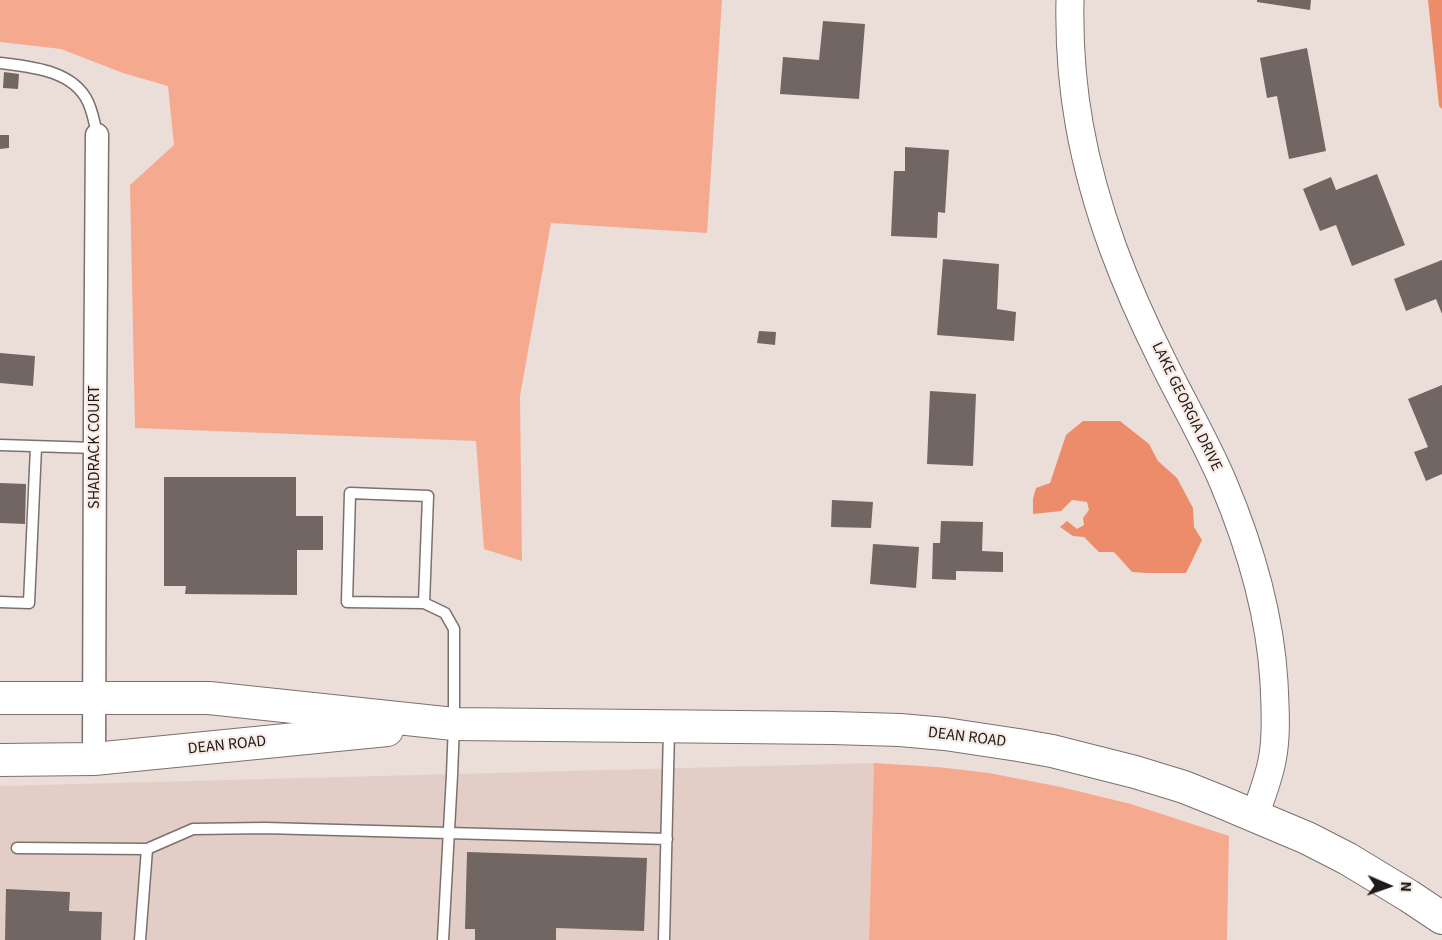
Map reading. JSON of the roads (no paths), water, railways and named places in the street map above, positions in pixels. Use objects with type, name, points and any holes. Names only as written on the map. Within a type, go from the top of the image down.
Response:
[{"type":"main road","name":"DEAN ROAD","points":[[0,698],[209,698],[454,724],[900,730],[999,742],[1052,751],[1135,772],[1184,787],[1255,815],[1307,838],[1348,860],[1442,918]]},
{"type":"main road","name":"DEAN ROAD","points":[[0,760],[94,759],[454,724]]},
{"type":"street","name":"LAKE GEORGIA DRIVE","points":[[1070,0],[1070,44],[1074,97],[1083,148],[1102,216],[1113,249],[1142,317],[1223,482],[1253,565],[1266,614],[1273,658],[1275,724],[1272,762],[1255,815]]},
{"type":"street","name":"SHADRACK COURT","points":[[94,759],[97,135]]},
{"type":"lane","points":[[0,63],[40,69],[62,77],[79,88],[87,101],[97,135]]},
{"type":"lane","points":[[0,446],[95,448]]},
{"type":"lane","points":[[0,602],[29,603],[36,447]]},
{"type":"lane","points":[[424,603],[428,496],[350,493],[347,602],[424,603],[445,613],[454,629],[454,724],[443,940]]},
{"type":"lane","points":[[664,940],[669,726]]},
{"type":"lane","points":[[17,848],[147,849],[193,829],[265,828],[667,839]]},
{"type":"lane","points":[[140,940],[147,849]]}]
